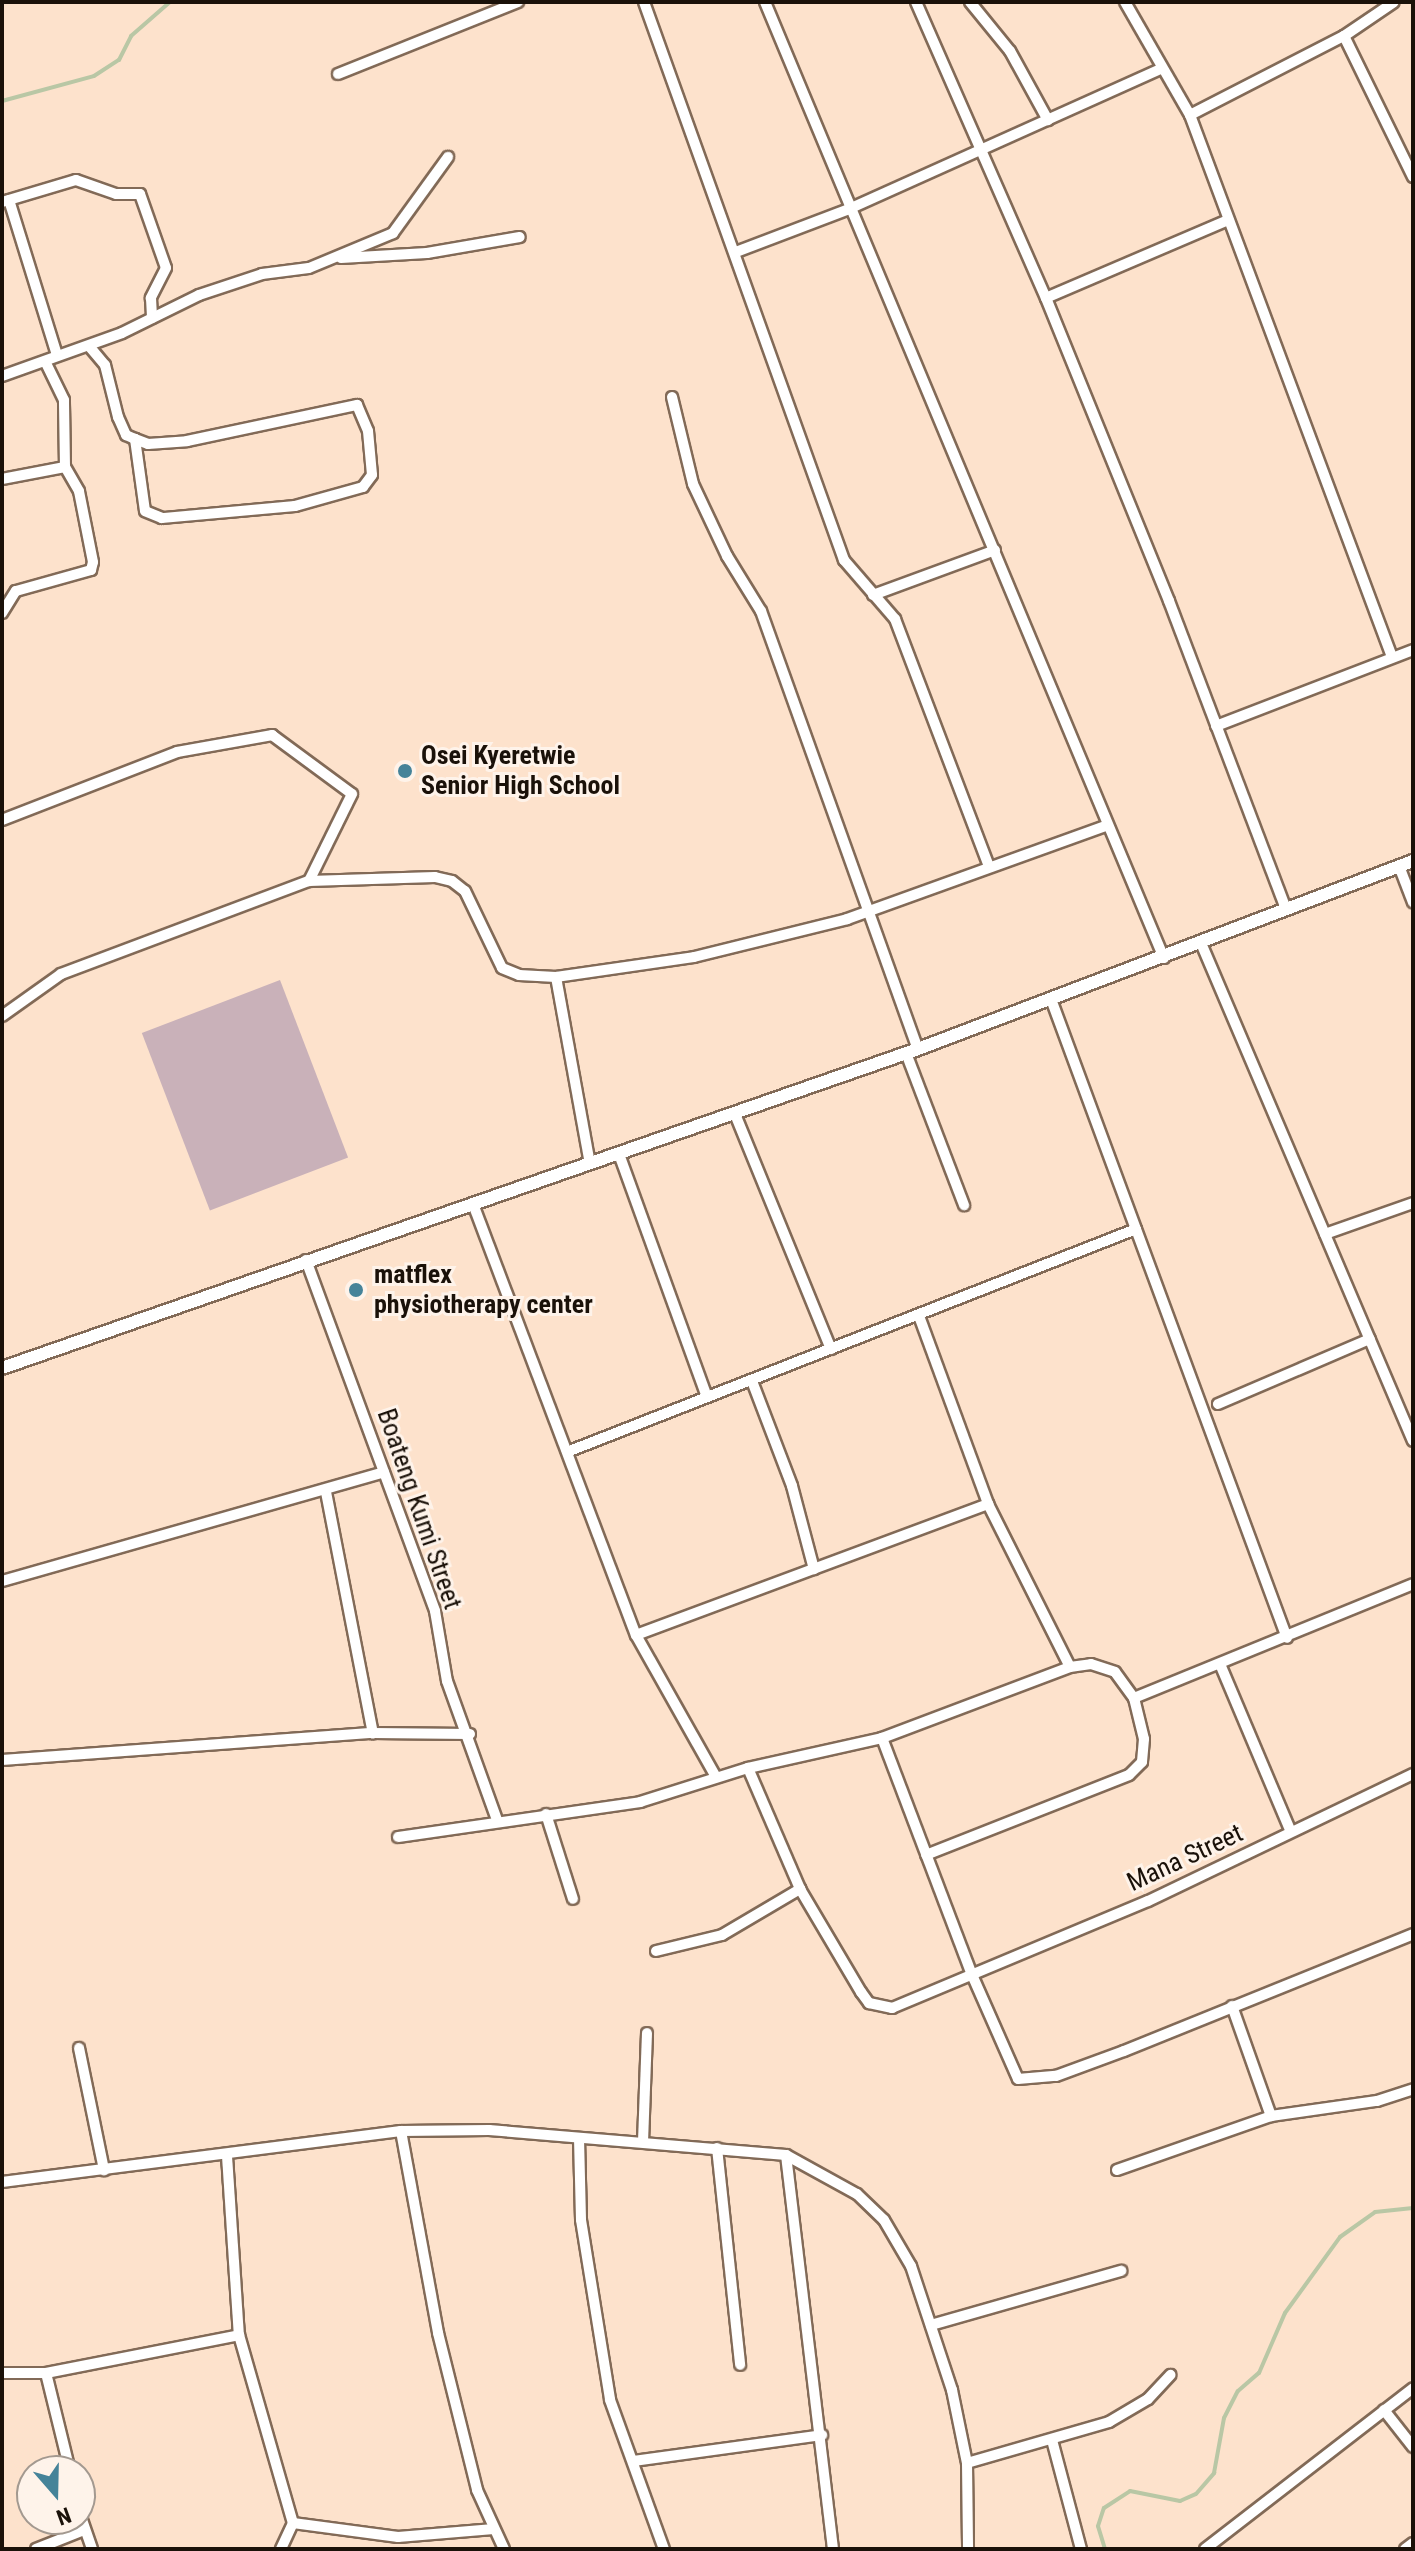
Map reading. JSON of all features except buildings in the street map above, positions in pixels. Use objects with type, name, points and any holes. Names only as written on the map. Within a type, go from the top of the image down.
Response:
[{"type":"street","points":[[338,74],[518,2]]},
{"type":"street","points":[[644,2],[844,560],[895,619],[989,867]]},
{"type":"street","points":[[765,2],[1164,958]]},
{"type":"street","points":[[916,2],[1046,298],[1286,909]]},
{"type":"street","points":[[970,2],[1010,51],[1048,120]]},
{"type":"street","points":[[1125,2],[1190,115],[1226,221],[1392,657]]},
{"type":"street","points":[[1190,115],[1344,36],[1394,2]]},
{"type":"street","points":[[1344,36],[1413,177]]},
{"type":"street","points":[[736,252],[849,209],[1161,69]]},
{"type":"street","points":[[335,259],[393,233],[448,157]]},
{"type":"street","points":[[57,355],[6,201],[76,180],[116,194],[140,194],[166,268],[151,298],[152,318]]},
{"type":"street","points":[[1046,298],[1226,221]]},
{"type":"street","points":[[2,376],[89,346],[262,274],[335,259],[427,253],[520,237]]},
{"type":"street","points":[[89,346],[105,365],[118,417],[135,439],[145,511],[162,518],[295,506],[363,487],[372,475],[368,431],[357,405],[187,441],[148,444],[135,439]]},
{"type":"street","points":[[2,613],[16,591],[91,570],[79,491],[65,467],[64,400],[45,361]]},
{"type":"street","points":[[672,397],[693,484],[727,556],[761,611],[870,909],[912,1051],[964,1205]]},
{"type":"street","points":[[2,479],[65,467]]},
{"type":"street","points":[[873,595],[995,550]]},
{"type":"street","points":[[1216,726],[1413,650]]},
{"type":"street","points":[[2,820],[177,752],[272,735],[352,794],[309,881]]},
{"type":"street","points":[[2,1016],[61,974],[309,881],[435,877],[452,881],[465,891],[502,968],[519,975],[556,977],[741,947],[870,909],[1108,825]]},
{"type":"street","points":[[2,1368],[912,1051],[1164,958],[1413,861]]},
{"type":"street","points":[[1399,866],[1413,902]]},
{"type":"street","points":[[1201,943],[1413,1441]]},
{"type":"street","points":[[556,977],[590,1164]]},
{"type":"street","points":[[1051,999],[1287,1638]]},
{"type":"street","points":[[735,1114],[831,1349]]},
{"type":"street","points":[[619,1154],[707,1397]]},
{"type":"street","points":[[1325,1234],[1413,1203]]},
{"type":"street","points":[[473,1204],[636,1635],[716,1777]]},
{"type":"street","points":[[567,1452],[1136,1229]]},
{"type":"street","name":"Boateng Kumi Street","points":[[306,1260],[435,1611],[447,1681],[470,1734],[497,1820]]},
{"type":"street","points":[[919,1316],[988,1504],[1070,1667]]},
{"type":"street","points":[[1218,1404],[1370,1339]]},
{"type":"street","points":[[752,1381],[792,1486],[814,1569]]},
{"type":"street","points":[[2,1581],[326,1492],[384,1472]]},
{"type":"street","points":[[326,1492],[373,1733]]},
{"type":"street","points":[[636,1635],[988,1504]]},
{"type":"street","points":[[1134,1698],[1413,1584]]},
{"type":"street","points":[[398,1837],[497,1820],[640,1802],[748,1768],[882,1738],[1070,1667],[1091,1664],[1115,1672],[1134,1698],[1144,1739],[1142,1762],[1129,1775],[926,1855]]},
{"type":"street","points":[[1220,1664],[1291,1832]]},
{"type":"street","points":[[2,1760],[373,1733],[470,1734]]},
{"type":"street","points":[[882,1738],[973,1977],[1010,2068],[1018,2079],[1032,2082],[1413,1934]]},
{"type":"street","name":"Mana Street","points":[[748,1768],[800,1889],[869,2003],[892,2008],[973,1977],[1413,1774]]},
{"type":"street","points":[[546,1814],[573,1899]]},
{"type":"street","points":[[656,1951],[722,1935],[800,1889]]},
{"type":"street","points":[[1232,2006],[1271,2116]]},
{"type":"street","points":[[643,2142],[647,2033]]},
{"type":"street","points":[[79,2048],[104,2170]]},
{"type":"street","points":[[1117,2170],[1271,2116],[1377,2101],[1413,2089]]},
{"type":"street","points":[[2,2182],[227,2156],[401,2131],[489,2130],[786,2155],[823,2171],[884,2220],[911,2266],[952,2390],[967,2463],[968,2549]]},
{"type":"street","points":[[401,2131],[438,2333],[477,2490],[504,2549]]},
{"type":"street","points":[[579,2138],[581,2220],[610,2400],[664,2549]]},
{"type":"street","points":[[717,2148],[740,2365]]},
{"type":"street","points":[[786,2155],[822,2435],[833,2549]]},
{"type":"street","points":[[227,2156],[239,2335],[293,2523],[281,2549]]},
{"type":"street","points":[[931,2325],[1121,2271]]},
{"type":"street","points":[[2,2373],[46,2373],[239,2335]]},
{"type":"street","points":[[46,2373],[66,2455]]},
{"type":"street","points":[[967,2463],[1109,2422],[1148,2399],[1170,2375]]},
{"type":"street","points":[[1205,2549],[1413,2388]]},
{"type":"street","points":[[1384,2410],[1413,2447]]},
{"type":"street","points":[[633,2461],[822,2435]]},
{"type":"street","points":[[1052,2440],[1081,2549]]},
{"type":"street","points":[[293,2523],[398,2537],[494,2529]]},
{"type":"street","points":[[36,2549],[71,2535]]},
{"type":"street","points":[[1223,2536],[1225,2549]]},
{"type":"street","points":[[1405,2549],[1413,2543]]},
{"type":"shaded area","points":[[280,980],[348,1157],[210,1210],[142,1033]]},
{"type":"waterway","points":[[2,101],[94,76],[119,60],[131,36],[170,2]]},
{"type":"waterway","points":[[1105,2549],[1098,2526],[1104,2508],[1130,2491],[1180,2501],[1196,2494],[1214,2473],[1224,2418],[1238,2391],[1259,2373],[1285,2313],[1340,2237],[1375,2212],[1413,2208]]},
{"type":"place","name":"Osei Kyeretwie Senior High School","points":[[405,771]]},
{"type":"place","name":"matflex physiotherapy center","points":[[356,1290]]}]
